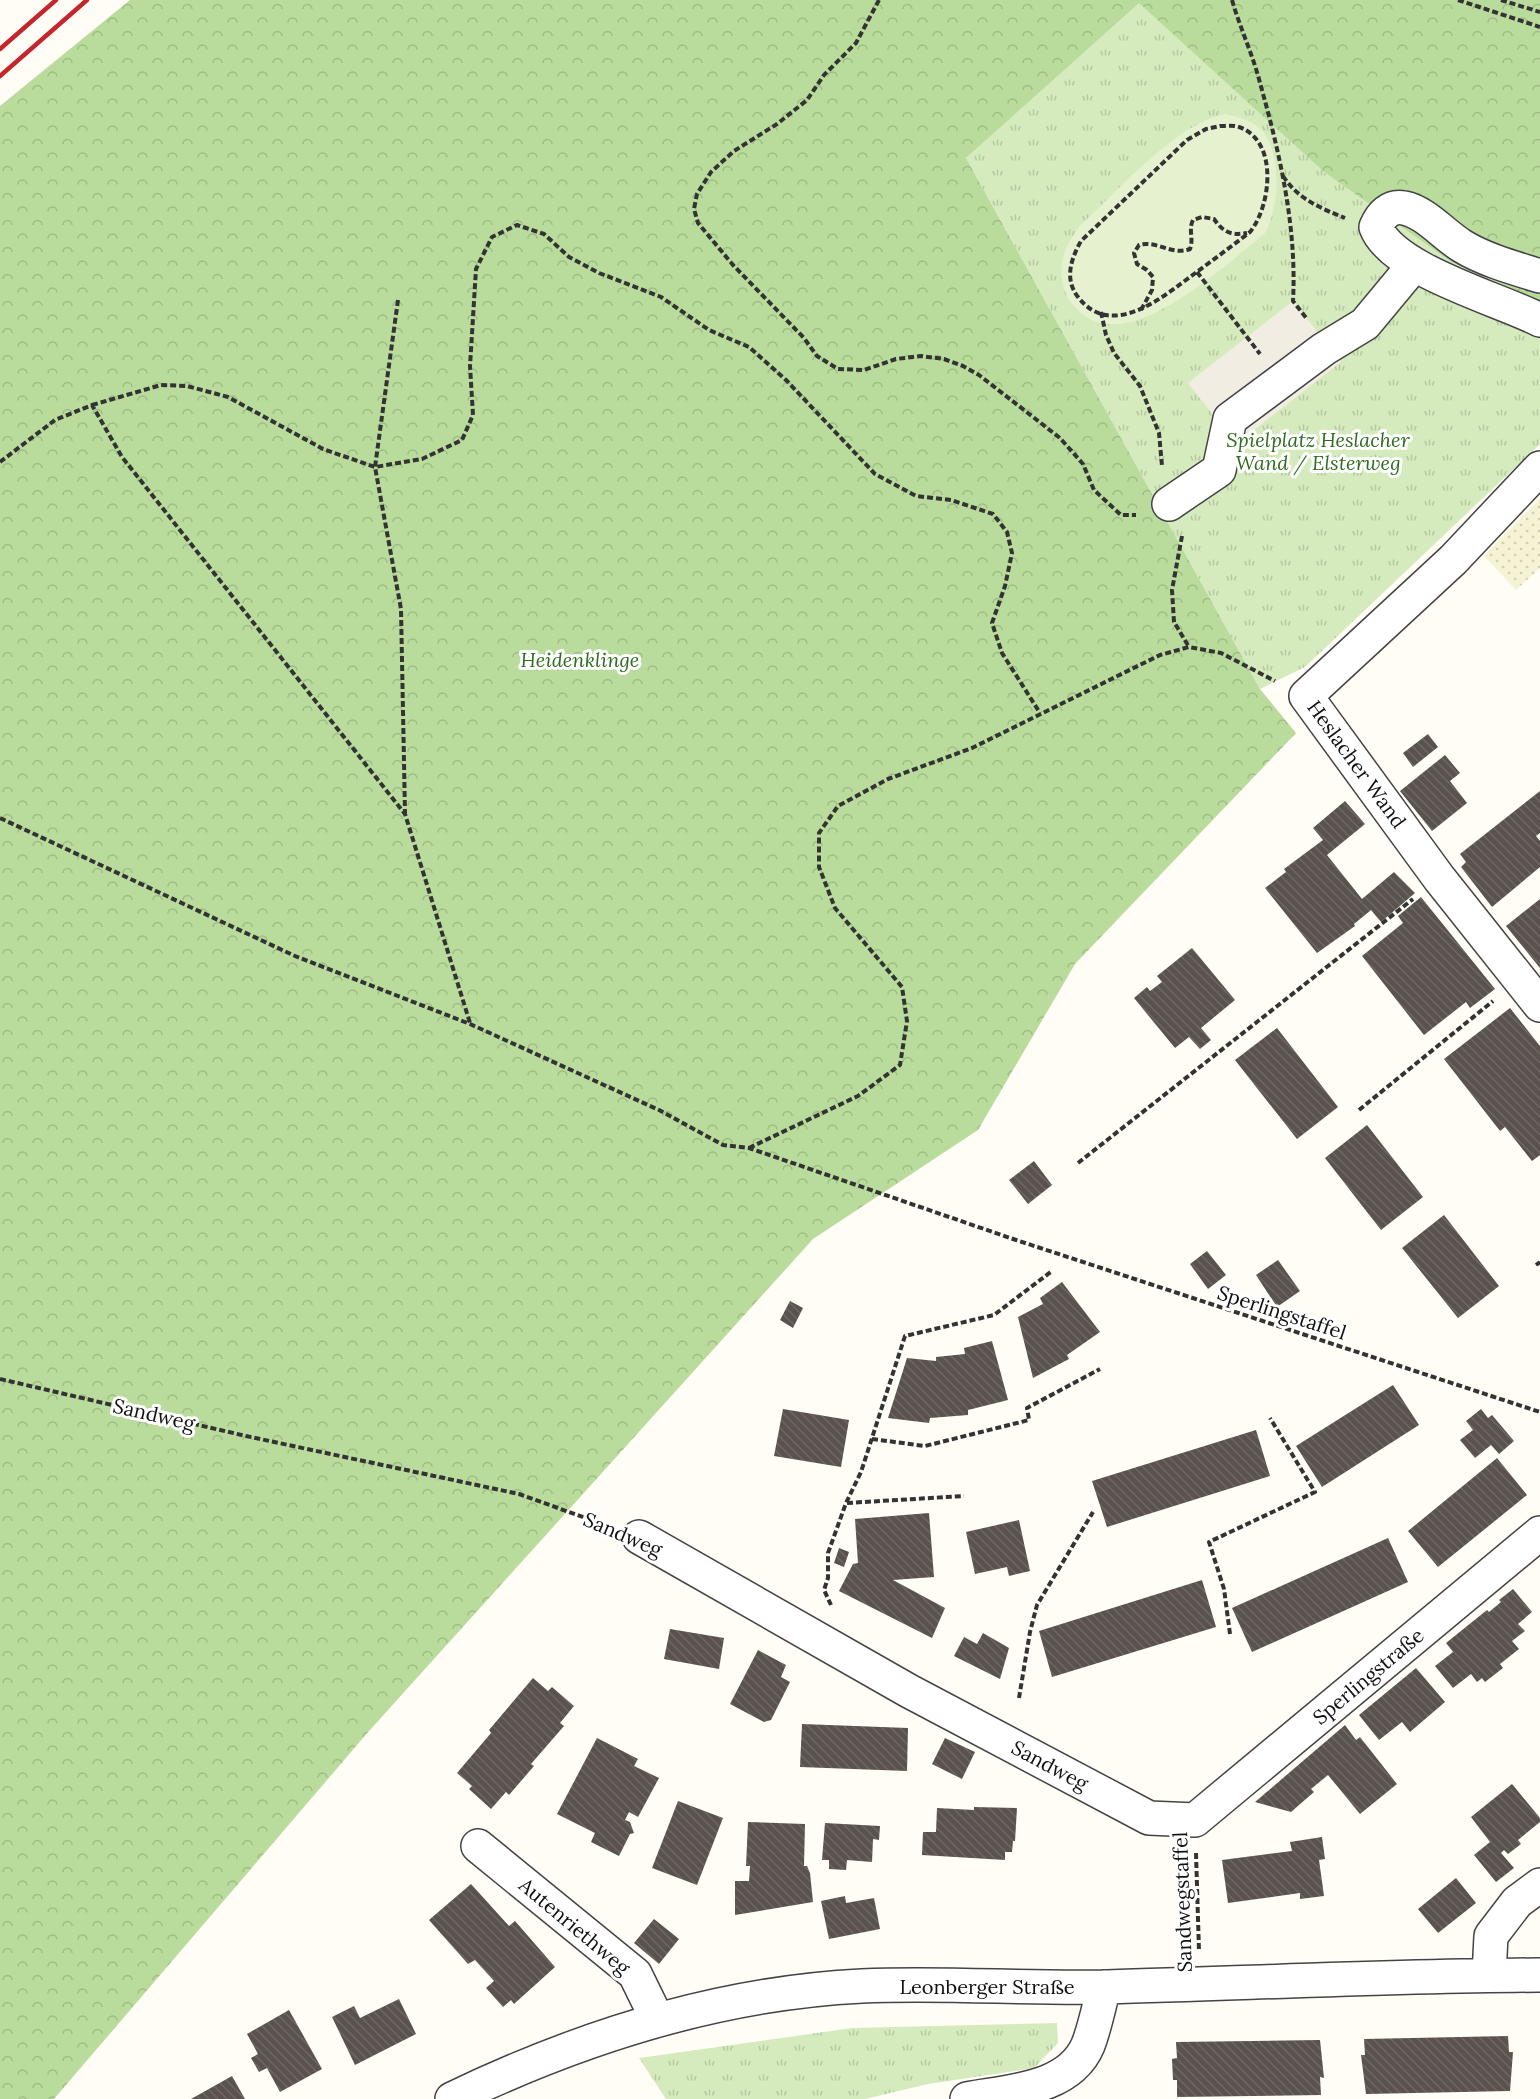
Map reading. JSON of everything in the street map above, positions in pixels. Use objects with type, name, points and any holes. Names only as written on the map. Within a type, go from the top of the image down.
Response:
[{"type":"street","points":[[1540,276],[1464,247],[1418,213],[1404,208],[1393,208],[1386,212],[1376,226],[1380,238],[1414,265],[1540,320]]},
{"type":"street","points":[[1169,504],[1219,470],[1230,419],[1328,346],[1365,324],[1414,265]]},
{"type":"street","name":"Heslacher Wand","points":[[1540,468],[1453,561],[1306,696],[1439,878],[1540,1005]]},
{"type":"street","name":"Sperlingstraße","points":[[1195,1820],[1540,1533]]},
{"type":"street","name":"Sandweg","points":[[639,1536],[909,1690],[1149,1818],[1195,1820]]},
{"type":"street","name":"Autenriethweg","points":[[478,1846],[635,1974],[657,2019]]},
{"type":"street","points":[[1489,1975],[1491,1936],[1517,1902],[1540,1885]]},
{"type":"street","name":"Leonberger Straße","points":[[452,2099],[500,2076],[657,2019],[756,1996],[862,1986],[1104,1987],[1540,1975]]},
{"type":"street","points":[[967,2099],[1036,2086],[1066,2074],[1088,2047],[1104,1987]]},
{"type":"path","points":[[879,0],[856,43],[824,75],[807,100],[777,124],[734,151],[711,172],[697,194],[694,210],[699,223],[733,265],[804,338],[817,356],[838,369],[864,370],[896,359],[921,356],[944,359],[963,366],[979,375],[1060,438],[1083,464],[1094,490],[1121,515],[1151,516],[1169,504]]},
{"type":"path","points":[[1232,0],[1260,82],[1292,222],[1295,263],[1293,301],[1328,346]]},
{"type":"path","points":[[1458,0],[1540,27]]},
{"type":"path","points":[[1477,7],[1479,0]]},
{"type":"path","points":[[1501,0],[1540,12]]},
{"type":"path","points":[[1239,126],[1258,142],[1265,156],[1268,175],[1265,206],[1250,232],[1197,272],[1140,311],[1120,316],[1089,307],[1078,298],[1072,288],[1069,273],[1072,258],[1081,241],[1187,140],[1206,129],[1239,126]]},
{"type":"path","points":[[1281,173],[1291,189],[1306,200],[1353,222],[1376,226]]},
{"type":"path","points":[[1140,311],[1152,290],[1153,277],[1137,264],[1134,254],[1139,245],[1159,244],[1172,251],[1182,252],[1190,249],[1193,241],[1189,228],[1193,220],[1202,217],[1214,219],[1223,231],[1236,235],[1250,232]]},
{"type":"path","points":[[0,462],[55,420],[92,405],[161,385],[187,386],[228,396],[323,448],[375,467],[422,459],[462,440],[473,415],[470,366],[476,269],[492,237],[517,225],[544,234],[568,256],[599,273],[661,297],[709,330],[749,347],[786,380],[875,474],[916,496],[951,500],[993,514],[1007,532],[1012,554],[1005,586],[992,623],[1002,653],[1040,713]]},
{"type":"path","points":[[1197,272],[1281,381]]},
{"type":"path","points":[[398,300],[375,467],[401,609],[405,814],[470,1024]]},
{"type":"path","points":[[1101,312],[1106,334],[1114,353],[1140,386],[1159,433],[1169,504],[1185,523],[1172,590],[1174,622],[1188,647]]},
{"type":"path","points":[[92,405],[122,457],[405,814]]},
{"type":"path","points":[[749,1148],[858,1096],[900,1065],[907,1022],[902,987],[836,908],[819,867],[819,833],[838,806],[888,778],[972,748],[1160,655],[1188,647],[1221,653],[1306,696]]},
{"type":"path","name":"Sperlingstaffel","points":[[0,818],[295,956],[470,1024],[659,1110],[723,1145],[749,1148],[1016,1240],[1540,1412]]},
{"type":"path","points":[[1078,1163],[1439,878]]},
{"type":"path","points":[[1359,1110],[1520,980]]},
{"type":"path","points":[[833,1608],[824,1590],[828,1578],[828,1553],[846,1503],[861,1472],[905,1336],[994,1315],[1052,1270]]},
{"type":"path","points":[[872,1439],[925,1446],[1029,1420],[1027,1408],[1100,1368]]},
{"type":"path","name":"Sandweg","points":[[0,1379],[246,1436],[519,1494],[639,1536]]},
{"type":"path","points":[[1230,1634],[1224,1589],[1209,1542],[1315,1492],[1270,1418]]},
{"type":"path","points":[[846,1503],[964,1497]]},
{"type":"path","points":[[1019,1698],[1037,1605],[1094,1512]]},
{"type":"path","name":"Sandwegstaffel","points":[[1195,1820],[1200,1984]]},
{"type":"shaded area","points":[[1293,301],[1341,362],[1236,444],[1188,383]]},
{"type":"shaded area","points":[[1540,498],[1540,568],[1516,590],[1484,556]]},
{"type":"green space","name":"Heidenklinge","points":[[130,0],[1540,0],[1540,301],[1451,262],[1324,172],[1139,3],[966,158],[1260,689],[1296,733],[1075,964],[978,1130],[813,1239],[369,1731],[54,2099],[0,2099],[0,106]]},
{"type":"green space","name":"Spielplatz Heslacher Wand / Elsterweg","points":[[1139,2],[1324,172],[1451,262],[1540,301],[1540,444],[1305,667],[1260,689],[966,158]]},
{"type":"green space","points":[[1226,114],[1256,125],[1270,143],[1276,169],[1276,197],[1270,223],[1265,233],[1203,283],[1177,301],[1150,315],[1124,323],[1100,323],[1080,312],[1067,297],[1062,276],[1065,251],[1079,227],[1148,160],[1168,144],[1207,120]]},
{"type":"green space","points":[[1057,2023],[1058,2043],[1034,2068],[928,2084],[865,2099],[666,2099],[639,2058],[852,2028]]},
{"type":"building","points":[[1428,734],[1438,747],[1413,767],[1403,753]]},
{"type":"building","points":[[1445,755],[1460,773],[1450,781],[1467,803],[1432,831],[1400,791]]},
{"type":"building","points":[[1540,791],[1540,833],[1536,836],[1540,841],[1540,867],[1492,907],[1461,867],[1466,862],[1460,854]]},
{"type":"building","points":[[1345,801],[1365,824],[1327,855],[1362,899],[1394,872],[1415,893],[1381,922],[1371,910],[1354,924],[1355,926],[1317,953],[1265,888],[1286,872],[1284,869],[1323,840],[1313,828]]},
{"type":"building","points":[[1421,897],[1495,989],[1470,1008],[1466,1002],[1424,1035],[1362,956],[1403,923],[1398,916]]},
{"type":"building","points":[[1540,899],[1540,968],[1506,926]]},
{"type":"building","points":[[1192,948],[1235,1000],[1201,1028],[1211,1040],[1200,1049],[1189,1037],[1175,1048],[1134,998],[1147,987],[1150,991],[1162,982],[1157,976]]},
{"type":"building","points":[[1510,1008],[1540,1046],[1540,1155],[1532,1161],[1505,1127],[1500,1131],[1444,1059]]},
{"type":"building","points":[[1277,1028],[1338,1107],[1297,1139],[1235,1060]]},
{"type":"building","points":[[1367,1125],[1423,1197],[1381,1230],[1325,1158]]},
{"type":"building","points":[[1034,1161],[1052,1185],[1028,1204],[1009,1180]]},
{"type":"building","points":[[1444,1215],[1499,1286],[1458,1318],[1402,1248]]},
{"type":"building","points":[[1207,1251],[1226,1275],[1208,1289],[1190,1264]]},
{"type":"building","points":[[1278,1260],[1300,1291],[1277,1307],[1256,1275]]},
{"type":"building","points":[[1062,1282],[1100,1332],[1067,1355],[1069,1359],[1033,1378],[1018,1317],[1043,1304],[1040,1298]]},
{"type":"building","points":[[790,1301],[803,1308],[793,1328],[780,1320]]},
{"type":"building","points":[[992,1341],[1008,1400],[968,1410],[968,1415],[930,1418],[929,1423],[888,1418],[907,1358],[936,1361],[936,1357],[965,1354],[964,1348]]},
{"type":"building","points":[[1393,1385],[1419,1425],[1322,1487],[1296,1446]]},
{"type":"building","points":[[783,1409],[849,1420],[841,1467],[774,1456]]},
{"type":"building","points":[[1481,1409],[1488,1418],[1492,1415],[1514,1441],[1499,1454],[1491,1445],[1475,1458],[1460,1440],[1473,1430],[1466,1421]]},
{"type":"building","points":[[1256,1430],[1270,1476],[1107,1527],[1092,1481]]},
{"type":"building","points":[[1497,1458],[1527,1495],[1438,1567],[1408,1531]]},
{"type":"building","points":[[929,1513],[934,1577],[893,1580],[945,1608],[932,1638],[839,1591],[853,1564],[858,1563],[855,1519]]},
{"type":"building","points":[[1019,1520],[1030,1571],[1009,1576],[1007,1567],[975,1574],[966,1532]]},
{"type":"building","points":[[1388,1538],[1408,1582],[1252,1652],[1232,1608]]},
{"type":"building","points":[[839,1548],[849,1552],[844,1567],[834,1563]]},
{"type":"building","points":[[1202,1580],[1216,1627],[1052,1677],[1039,1631]]},
{"type":"building","points":[[1513,1589],[1532,1612],[1518,1624],[1525,1631],[1512,1641],[1519,1649],[1500,1664],[1503,1668],[1485,1682],[1482,1678],[1477,1682],[1471,1674],[1453,1688],[1435,1666],[1453,1652],[1446,1643],[1487,1610],[1489,1612]]},
{"type":"building","points":[[670,1629],[724,1638],[719,1669],[664,1659]]},
{"type":"building","points":[[983,1633],[1009,1648],[1000,1679],[954,1656],[964,1637],[977,1644]]},
{"type":"building","points":[[758,1650],[786,1665],[781,1677],[790,1682],[771,1720],[764,1722],[730,1704]]},
{"type":"building","points":[[1416,1668],[1445,1702],[1410,1732],[1402,1722],[1379,1740],[1359,1715]]},
{"type":"building","points":[[533,1678],[548,1691],[552,1687],[574,1706],[560,1723],[564,1726],[531,1764],[534,1766],[509,1795],[506,1792],[491,1809],[469,1789],[472,1786],[457,1773],[491,1733],[489,1730]]},
{"type":"building","points":[[802,1724],[908,1728],[907,1771],[800,1767]]},
{"type":"building","points":[[1345,1725],[1356,1740],[1360,1737],[1397,1784],[1360,1814],[1328,1775],[1311,1789],[1314,1792],[1291,1812],[1255,1802]]},
{"type":"building","points":[[597,1738],[638,1759],[634,1766],[659,1778],[638,1817],[629,1812],[625,1820],[630,1822],[634,1833],[630,1834],[619,1856],[591,1842],[595,1833],[557,1814]]},
{"type":"building","points":[[945,1738],[975,1752],[962,1779],[932,1764]]},
{"type":"building","points":[[1512,1784],[1540,1818],[1540,1822],[1518,1840],[1521,1844],[1508,1854],[1504,1850],[1501,1853],[1514,1868],[1496,1882],[1474,1855],[1490,1842],[1471,1817]]},
{"type":"building","points":[[678,1801],[723,1818],[697,1885],[652,1868]]},
{"type":"building","points":[[974,1807],[1017,1808],[1015,1841],[1013,1841],[1012,1852],[1005,1852],[1005,1860],[922,1855],[923,1832],[936,1832],[937,1808],[974,1810]]},
{"type":"building","points":[[748,1822],[805,1824],[804,1866],[807,1866],[810,1873],[813,1902],[735,1915],[735,1881],[749,1881],[750,1866],[746,1866]]},
{"type":"building","points":[[825,1823],[880,1826],[879,1840],[873,1839],[872,1862],[847,1860],[846,1870],[829,1869],[829,1860],[822,1860]]},
{"type":"building","points":[[1322,1837],[1325,1859],[1319,1860],[1324,1896],[1300,1899],[1300,1893],[1228,1903],[1222,1860],[1292,1851],[1290,1842]]},
{"type":"building","points":[[1456,1878],[1476,1903],[1438,1933],[1418,1909]]},
{"type":"building","points":[[471,1884],[509,1926],[515,1921],[555,1967],[514,2004],[511,2000],[503,2007],[486,1988],[494,1981],[475,1960],[468,1964],[429,1920]]},
{"type":"building","points":[[845,1896],[846,1903],[874,1898],[880,1929],[829,1939],[821,1901]]},
{"type":"building","points":[[654,1919],[679,1939],[659,1964],[634,1943]]},
{"type":"building","points":[[399,1999],[416,2034],[355,2065],[332,2017],[354,2006],[360,2018]]},
{"type":"building","points":[[289,2010],[322,2069],[280,2092],[267,2068],[259,2072],[251,2058],[258,2054],[247,2034]]},
{"type":"building","points":[[1508,2036],[1509,2052],[1513,2052],[1510,2091],[1366,2094],[1361,2055],[1365,2055],[1364,2039]]},
{"type":"building","points":[[1320,2040],[1324,2078],[1320,2077],[1321,2095],[1177,2097],[1177,2080],[1173,2080],[1172,2059],[1177,2058],[1176,2042]]},
{"type":"building","points":[[232,2076],[245,2099],[191,2099]]},
{"type":"railway","points":[[0,49],[56,0]]},
{"type":"railway","points":[[0,76],[87,0]]}]
